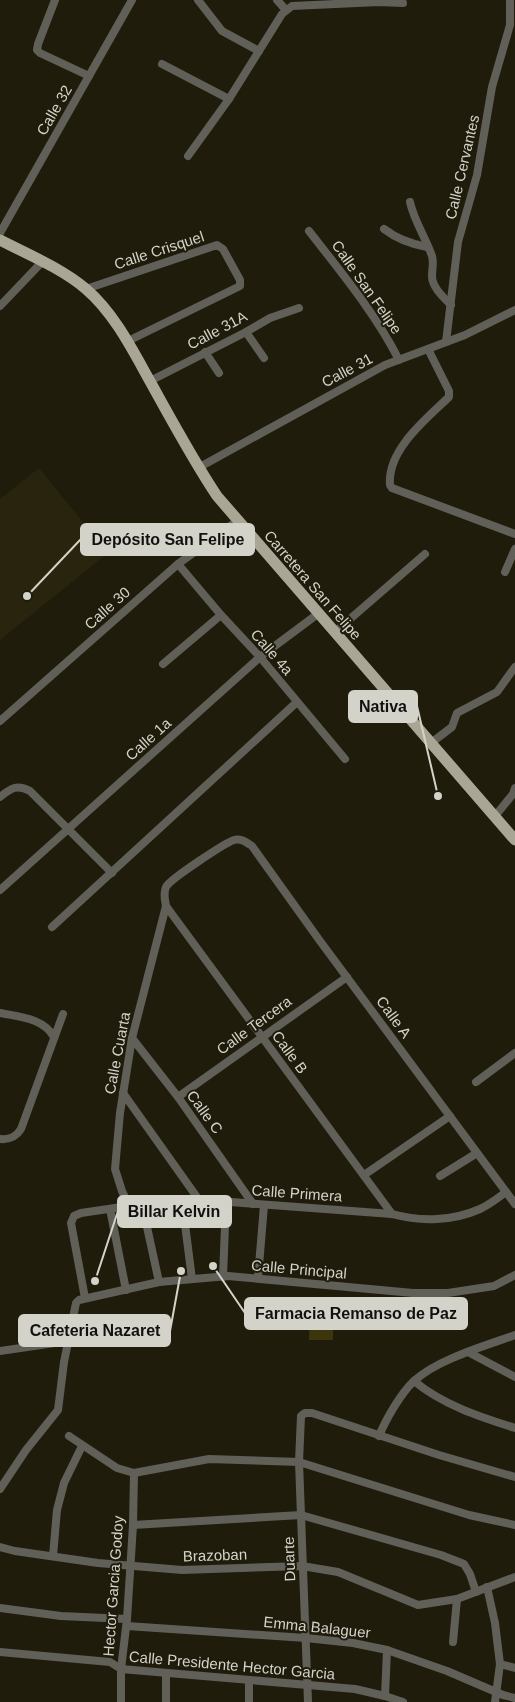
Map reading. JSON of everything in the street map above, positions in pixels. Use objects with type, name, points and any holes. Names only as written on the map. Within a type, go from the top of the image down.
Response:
[{"type":"main road","name":"Carretera San Felipe","points":[[0,240],[65,274],[86,289],[102,304],[128,341],[198,468],[217,496],[515,840]]},
{"type":"street","points":[[55,0],[37,50],[89,76]]},
{"type":"street","name":"Calle 32","points":[[0,233],[132,0]]},
{"type":"street","points":[[198,0],[222,31],[259,51]]},
{"type":"street","points":[[277,0],[286,10]]},
{"type":"street","name":"Calle Cervantes","points":[[446,342],[458,242],[477,175],[492,87],[510,25],[510,0]]},
{"type":"street","points":[[188,156],[229,99],[286,10],[292,6],[379,1],[403,3]]},
{"type":"street","points":[[162,64],[229,99]]},
{"type":"street","points":[[410,202],[413,216],[432,256],[434,265],[432,277],[437,289],[451,305]]},
{"type":"street","points":[[384,230],[413,245],[427,247]]},
{"type":"street","name":"Calle San Felipe","points":[[309,231],[382,328],[399,360]]},
{"type":"street","name":"Calle Crisquel","points":[[86,289],[217,246],[222,249],[240,280],[240,286],[128,341]]},
{"type":"street","points":[[0,306],[42,262]]},
{"type":"street","name":"Calle 31A","points":[[150,381],[270,318],[298,308]]},
{"type":"street","name":"Calle 31","points":[[198,468],[385,366],[446,342],[515,310]]},
{"type":"street","points":[[246,332],[264,358]]},
{"type":"street","points":[[428,349],[449,391],[449,397],[408,438],[394,461],[390,485],[392,488],[515,534]]},
{"type":"street","points":[[205,352],[219,373]]},
{"type":"street","name":"Calle 30","points":[[0,721],[178,564],[237,521]]},
{"type":"street","points":[[505,572],[515,549]]},
{"type":"street","points":[[335,632],[425,554]]},
{"type":"street","name":"Calle 4a","points":[[178,564],[260,657],[345,759]]},
{"type":"street","name":"Calle 1a","points":[[0,890],[260,657],[319,613]]},
{"type":"street","points":[[163,664],[221,615]]},
{"type":"street","points":[[431,743],[452,727],[457,713],[497,692],[515,667]]},
{"type":"street","points":[[52,927],[297,702]]},
{"type":"street","points":[[0,797],[15,787],[23,787],[30,791],[112,873]]},
{"type":"street","points":[[495,816],[513,794],[515,788]]},
{"type":"street","name":"Calle Cuarta","points":[[129,1206],[117,1177],[114,1162],[132,1038],[166,906],[164,893],[166,886],[182,873],[234,840],[241,839],[252,846]]},
{"type":"street","name":"Calle A","points":[[252,846],[515,1204]]},
{"type":"street","name":"Calle B","points":[[166,906],[392,1214]]},
{"type":"street","name":"Calle Tercera","points":[[178,1097],[347,976]]},
{"type":"street","points":[[0,1013],[36,1021],[48,1028],[54,1037]]},
{"type":"street","points":[[0,1139],[7,1140],[13,1138],[20,1129],[62,1014]]},
{"type":"street","name":"Calle C","points":[[132,1038],[178,1097],[254,1204]]},
{"type":"street","points":[[476,1082],[515,1053]]},
{"type":"street","points":[[123,1093],[200,1200]]},
{"type":"street","points":[[364,1175],[450,1116]]},
{"type":"street","points":[[440,1176],[477,1153]]},
{"type":"street","name":"Calle Primera","points":[[82,1298],[72,1223],[74,1216],[81,1213],[142,1204],[200,1200],[392,1214],[409,1219],[432,1219],[460,1216],[481,1208],[506,1192]]},
{"type":"street","points":[[182,1201],[192,1279]]},
{"type":"street","points":[[224,1276],[226,1202]]},
{"type":"street","points":[[142,1204],[159,1282]]},
{"type":"street","points":[[258,1278],[264,1205]]},
{"type":"street","points":[[110,1209],[126,1290]]},
{"type":"street","name":"Calle Principal","points":[[82,1298],[159,1282],[224,1276],[413,1293],[448,1293],[494,1286],[515,1276]]},
{"type":"street","points":[[0,1490],[26,1450],[58,1410],[68,1341],[76,1303],[82,1298]]},
{"type":"street","points":[[515,1335],[435,1366],[414,1381],[384,1424],[379,1436],[515,1476]]},
{"type":"street","points":[[0,1351],[68,1341]]},
{"type":"street","points":[[468,1352],[515,1377]]},
{"type":"street","points":[[414,1381],[425,1390],[471,1414],[515,1428]]},
{"type":"street","name":"Duarte","points":[[308,1702],[299,1462],[301,1416],[305,1413],[312,1413],[379,1436]]},
{"type":"street","points":[[69,1436],[117,1468],[134,1473],[209,1459],[299,1462],[469,1515],[515,1525]]},
{"type":"street","points":[[53,1556],[57,1510],[64,1483],[82,1446]]},
{"type":"street","name":"Hector Garcia Godoy","points":[[121,1702],[121,1669],[127,1622],[133,1525],[134,1473]]},
{"type":"street","points":[[133,1525],[301,1515],[441,1555],[464,1564],[470,1574],[476,1592]]},
{"type":"street","name":"Brazoban","points":[[0,1547],[130,1567],[182,1570],[302,1566],[338,1572],[418,1606],[457,1600],[487,1587],[515,1578]]},
{"type":"street","points":[[487,1587],[495,1623],[500,1664],[495,1702]]},
{"type":"street","points":[[454,1642],[457,1600]]},
{"type":"street","name":"Emma Balaguer","points":[[0,1608],[61,1616],[354,1643],[387,1650],[515,1698]]},
{"type":"street","points":[[385,1696],[387,1650]]},
{"type":"street","name":"Calle Presidente Hector Garcia","points":[[0,1652],[110,1662],[121,1669],[355,1690],[403,1702]]},
{"type":"street","points":[[500,1664],[515,1668]]},
{"type":"street","points":[[166,1673],[166,1702]]},
{"type":"street","points":[[249,1680],[249,1702]]},
{"type":"shaded area","points":[[39,468],[108,553],[0,640],[0,499]]},
{"type":"shaded area","points":[[310,1301],[333,1301],[333,1340],[309,1340]]},
{"type":"place","name":"Depósito San Felipe","points":[[27,596]]},
{"type":"place","name":"Nativa","points":[[438,796]]},
{"type":"place","name":"Farmacia Remanso de Paz","points":[[213,1266]]},
{"type":"place","name":"Cafeteria Nazaret","points":[[181,1271]]},
{"type":"place","name":"Billar Kelvin","points":[[95,1281]]}]
